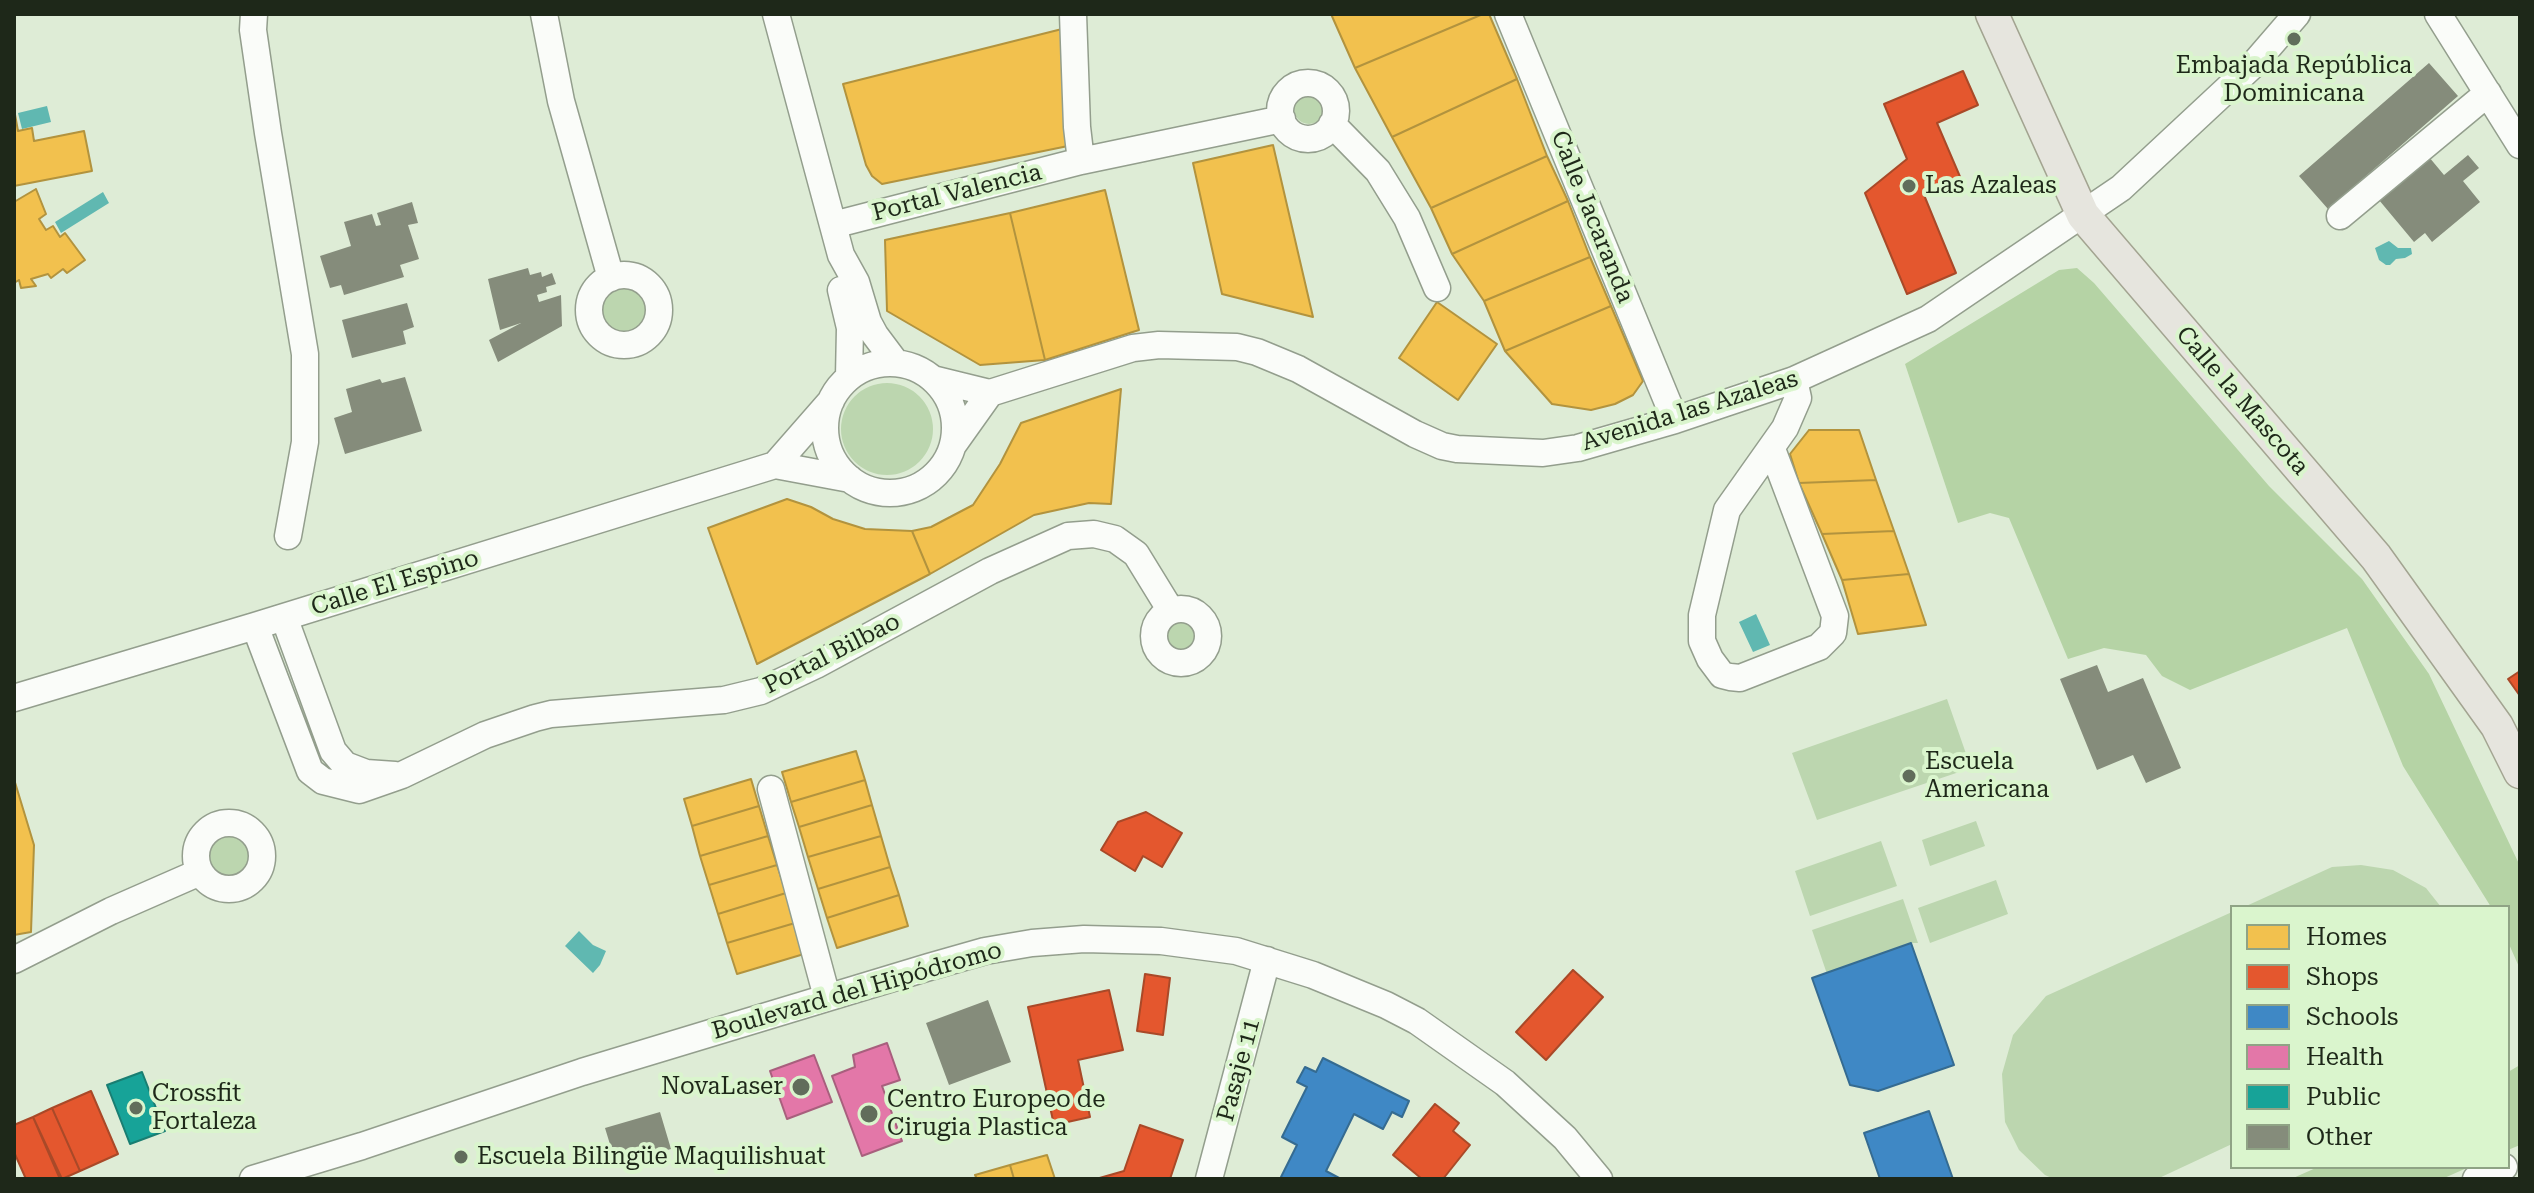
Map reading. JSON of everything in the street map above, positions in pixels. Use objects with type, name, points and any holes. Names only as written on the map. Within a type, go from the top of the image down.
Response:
[{"type":"main road","name":"Calle la Mascota","points":[[1992,14],[2083,215],[2376,557],[2497,726],[2520,772]]},
{"type":"street","points":[[254,14],[253,30],[268,133],[305,354],[305,442],[288,536]]},
{"type":"street","points":[[544,14],[561,101],[611,278]]},
{"type":"street","points":[[776,14],[841,255],[856,282],[868,322],[896,363]]},
{"type":"street","points":[[1073,14],[1081,161]]},
{"type":"street","name":"Calle Jacaranda","points":[[1508,14],[1675,420]]},
{"type":"street","name":"Avenida las Azaleas","points":[[990,393],[1133,348],[1218,345],[1257,352],[1298,369],[1415,434],[1457,449],[1543,453],[1578,448],[1675,420],[1794,380],[1928,319],[2121,188],[2253,65],[2297,14]]},
{"type":"street","points":[[2438,14],[2520,145]]},
{"type":"street","points":[[1313,84],[1329,93],[1334,101],[1335,118],[1332,124],[1325,134],[1308,139],[1291,134],[1280,109],[1287,92],[1295,86],[1313,84]]},
{"type":"street","points":[[2340,216],[2488,93]]},
{"type":"street","name":"Portal Valencia","points":[[833,225],[1081,161],[1282,119]]},
{"type":"street","points":[[1332,124],[1378,171],[1407,218],[1437,288]]},
{"type":"street","points":[[841,255],[840,285],[850,328],[849,377]]},
{"type":"street","points":[[775,465],[849,377],[867,367],[896,363],[916,368],[933,379],[946,395],[955,426],[952,447]]},
{"type":"street","points":[[831,401],[826,419],[828,448],[837,465],[850,479],[877,491],[905,491],[931,478],[944,464],[952,447],[990,393],[933,379]]},
{"type":"street","points":[[1772,449],[1835,616],[1833,633],[1819,647],[1740,678],[1730,677],[1722,675],[1710,659],[1702,641],[1702,615],[1727,510],[1785,428],[1798,398],[1794,380]]},
{"type":"street","name":"Calle El Espino","points":[[14,698],[775,465],[850,479]]},
{"type":"street","name":"Portal Bilbao","points":[[255,626],[310,771],[323,781],[359,790],[402,775],[485,735],[551,714],[724,700],[761,691],[816,665],[990,571],[1068,536],[1094,534],[1115,539],[1136,554],[1171,611]]},
{"type":"street","points":[[284,617],[333,751],[345,765],[366,773],[402,775]]},
{"type":"street","points":[[290,720],[318,710]]},
{"type":"street","points":[[771,789],[827,997]]},
{"type":"street","points":[[14,960],[111,911],[200,872]]},
{"type":"street","name":"Boulevard del Hipódromo","points":[[253,1179],[582,1072],[985,951],[1084,939],[1173,942],[1236,951],[1351,989],[1417,1021],[1505,1083],[1565,1138],[1599,1179]]},
{"type":"street","name":"Pasaje 11","points":[[1209,1179],[1267,960]]},
{"type":"street","points":[[2476,1179],[2499,1169]]},
{"type":"green space","points":[[1309,94],[1315,95],[1323,103],[1323,115],[1315,123],[1309,124],[1303,123],[1295,115],[1294,109],[1295,103],[1303,95]]},
{"type":"green space","points":[[2077,268],[2094,283],[2269,486],[2362,579],[2429,674],[2520,866],[2520,969],[2510,946],[2510,905],[2490,905],[2403,766],[2347,628],[2190,690],[2162,676],[2146,655],[2104,648],[2068,659],[2009,518],[1990,513],[1958,523],[1905,364],[2059,270]]},
{"type":"green space","points":[[625,287],[643,294],[650,312],[643,330],[625,337],[607,330],[600,312],[607,294]]},
{"type":"green space","points":[[887,383],[905,386],[920,396],[930,411],[933,429],[930,447],[920,462],[905,472],[887,475],[869,472],[854,462],[844,447],[841,429],[844,411],[854,396],[869,386]]},
{"type":"green space","points":[[1182,618],[1194,623],[1199,635],[1194,647],[1182,652],[1170,647],[1165,635],[1170,623]]},
{"type":"green space","points":[[1947,699],[1971,768],[1817,820],[1792,753]]},
{"type":"green space","points":[[1976,821],[1985,846],[1930,866],[1922,840]]},
{"type":"green space","points":[[230,832],[246,839],[253,855],[246,871],[230,878],[214,871],[207,855],[214,839]]},
{"type":"green space","points":[[1881,841],[1897,886],[1810,916],[1795,871]]},
{"type":"green space","points":[[2361,865],[2393,870],[2426,888],[2439,905],[2248,905],[2332,867]]},
{"type":"green space","points":[[1996,880],[2008,914],[1930,943],[1918,908]]},
{"type":"green space","points":[[1903,899],[1918,943],[1827,974],[1812,930]]},
{"type":"green space","points":[[2230,913],[2230,1145],[2157,1179],[2054,1179],[2045,1175],[2019,1150],[2005,1122],[2002,1074],[2013,1035],[2046,996]]},
{"type":"green space","points":[[2520,1065],[2520,1145],[2510,1149],[2510,1071]]},
{"type":"green space","points":[[2314,1169],[2464,1169],[2442,1179],[2291,1179]]},
{"type":"water","points":[[47,106],[51,122],[22,129],[18,113]]},
{"type":"water","points":[[103,192],[109,203],[61,233],[55,222]]},
{"type":"water","points":[[2389,241],[2398,248],[2411,248],[2412,254],[2386,265],[2379,260],[2375,248]]},
{"type":"water","points":[[1756,614],[1770,645],[1753,652],[1739,622]]},
{"type":"water","points":[[579,931],[593,945],[606,951],[593,973],[565,946]]},
{"type":"building: Homes","points":[[1331,14],[1483,14],[1355,68]]},
{"type":"building: Homes","points":[[1489,14],[1517,79],[1392,137],[1355,68]]},
{"type":"building: Homes","points":[[1062,29],[1068,146],[882,184],[872,176],[866,165],[843,84]]},
{"type":"building: Homes","points":[[1517,79],[1547,156],[1431,208],[1392,137]]},
{"type":"building: Homes","points":[[14,109],[18,131],[32,128],[34,141],[84,131],[92,171],[14,186]]},
{"type":"building: Homes","points":[[1273,145],[1313,317],[1222,294],[1193,163]]},
{"type":"building: Homes","points":[[1547,156],[1568,201],[1452,254],[1431,208]]},
{"type":"building: Homes","points":[[36,189],[46,214],[39,219],[46,230],[53,226],[60,237],[65,233],[85,260],[67,273],[63,269],[51,278],[48,274],[31,279],[36,286],[21,288],[19,280],[14,283],[14,202]]},
{"type":"building: Homes","points":[[1105,190],[1139,330],[1045,360],[1010,213]]},
{"type":"building: Homes","points":[[1568,201],[1590,257],[1484,301],[1452,254]]},
{"type":"building: Homes","points":[[1010,213],[1045,360],[980,365],[887,311],[885,240]]},
{"type":"building: Homes","points":[[1590,257],[1611,306],[1505,351],[1484,301]]},
{"type":"building: Homes","points":[[1437,302],[1497,344],[1458,400],[1399,358]]},
{"type":"building: Homes","points":[[1611,306],[1643,381],[1633,395],[1615,404],[1591,410],[1552,404],[1505,351]]},
{"type":"building: Homes","points":[[1121,389],[1111,504],[1089,503],[1034,515],[930,574],[912,531],[931,527],[973,505],[1000,464],[1021,423]]},
{"type":"building: Homes","points":[[1809,430],[1859,430],[1876,480],[1799,483],[1790,454]]},
{"type":"building: Homes","points":[[1876,480],[1894,531],[1822,534],[1799,483]]},
{"type":"building: Homes","points":[[787,499],[865,529],[912,531],[930,574],[757,664],[708,528]]},
{"type":"building: Homes","points":[[1894,531],[1909,574],[1842,580],[1822,534]]},
{"type":"building: Homes","points":[[1909,574],[1926,625],[1858,634],[1842,580]]},
{"type":"building: Homes","points":[[856,751],[865,780],[791,802],[782,772]]},
{"type":"building: Homes","points":[[14,779],[34,845],[31,932],[14,935]]},
{"type":"building: Homes","points":[[751,779],[759,806],[692,826],[684,799]]},
{"type":"building: Homes","points":[[865,780],[872,805],[799,827],[791,802]]},
{"type":"building: Homes","points":[[872,805],[881,836],[808,857],[799,827]]},
{"type":"building: Homes","points":[[759,806],[768,836],[700,856],[692,826]]},
{"type":"building: Homes","points":[[768,836],[777,865],[709,885],[700,856]]},
{"type":"building: Homes","points":[[881,836],[890,867],[818,889],[808,857]]},
{"type":"building: Homes","points":[[777,865],[786,893],[718,914],[709,885]]},
{"type":"building: Homes","points":[[890,867],[899,895],[827,918],[818,889]]},
{"type":"building: Homes","points":[[786,893],[795,923],[727,943],[718,914]]},
{"type":"building: Homes","points":[[899,895],[908,926],[837,948],[827,918]]},
{"type":"building: Homes","points":[[795,923],[804,954],[737,974],[727,943]]},
{"type":"building: Homes","points":[[1047,1155],[1055,1179],[1014,1179],[1010,1165]]},
{"type":"building: Homes","points":[[1010,1165],[1014,1179],[977,1179],[975,1175]]},
{"type":"building: Shops","name":"Las Azaleas","points":[[1963,71],[1978,105],[1937,123],[1961,179],[1924,195],[1956,273],[1907,294],[1865,193],[1907,159],[1884,104]]},
{"type":"building: Shops","points":[[2520,671],[2520,696],[2508,679]]},
{"type":"building: Shops","points":[[1146,812],[1182,833],[1162,867],[1143,856],[1135,871],[1101,850],[1118,822]]},
{"type":"building: Shops","points":[[1573,970],[1603,997],[1546,1060],[1516,1032]]},
{"type":"building: Shops","points":[[1145,974],[1170,978],[1163,1035],[1137,1031]]},
{"type":"building: Shops","points":[[1109,990],[1123,1050],[1078,1060],[1090,1117],[1054,1125],[1028,1007]]},
{"type":"building: Shops","points":[[91,1091],[118,1154],[80,1171],[52,1108]]},
{"type":"building: Shops","points":[[1435,1104],[1459,1123],[1453,1131],[1470,1145],[1443,1179],[1422,1179],[1393,1155]]},
{"type":"building: Shops","points":[[52,1108],[80,1171],[62,1179],[33,1117]]},
{"type":"building: Shops","points":[[33,1117],[60,1179],[26,1179],[14,1152],[14,1125]]},
{"type":"building: Shops","points":[[1140,1125],[1183,1140],[1170,1179],[1096,1179],[1124,1171]]},
{"type":"building: Schools","points":[[1911,943],[1954,1065],[1878,1091],[1850,1085],[1812,978]]},
{"type":"building: Schools","points":[[1323,1058],[1409,1101],[1402,1117],[1392,1112],[1383,1129],[1354,1114],[1326,1171],[1341,1179],[1284,1179],[1281,1177],[1297,1145],[1282,1137],[1307,1087],[1297,1082],[1305,1067],[1316,1072]]},
{"type":"building: Schools","points":[[1929,1111],[1953,1179],[1880,1179],[1864,1133]]},
{"type":"building: Health","name":"Centro Europeo de Cirugia Plastica","points":[[887,1043],[900,1080],[882,1086],[902,1141],[862,1156],[832,1076],[855,1067],[853,1055]]},
{"type":"building: Health","name":"NovaLaser","points":[[814,1055],[832,1102],[787,1119],[770,1071]]},
{"type":"building: Public","name":"Crossfit Fortaleza","points":[[142,1072],[165,1131],[130,1144],[107,1085]]},
{"type":"building: Other","points":[[2429,63],[2458,96],[2328,209],[2299,176]]},
{"type":"building: Other","points":[[2468,155],[2479,168],[2463,181],[2480,202],[2432,242],[2425,233],[2414,242],[2379,200],[2429,157],[2444,175]]},
{"type":"building: Other","points":[[412,202],[418,223],[408,225],[419,259],[400,265],[404,277],[344,295],[341,285],[330,288],[320,256],[351,246],[344,222],[372,214],[376,226],[381,225],[377,213]]},
{"type":"building: Other","points":[[528,268],[530,275],[541,272],[542,277],[552,273],[556,284],[546,287],[547,292],[537,295],[539,302],[561,295],[562,326],[498,362],[489,340],[521,323],[500,330],[488,279]]},
{"type":"building: Other","points":[[407,303],[414,327],[403,331],[406,344],[352,358],[342,320]]},
{"type":"building: Other","points":[[405,377],[422,431],[345,454],[334,418],[352,412],[346,389],[380,379],[382,383]]},
{"type":"building: Other","points":[[2097,665],[2108,692],[2143,678],[2181,768],[2146,783],[2133,755],[2097,770],[2060,679]]},
{"type":"building: Other","points":[[988,1000],[1011,1062],[949,1085],[926,1023]]},
{"type":"building: Other","points":[[660,1112],[671,1149],[616,1164],[605,1128]]},
{"type":"place","name":"Embajada República Dominicana","points":[[2294,39]]},
{"type":"place","name":"Las Azaleas","points":[[1909,186]]},
{"type":"place","name":"Escuela Americana","points":[[1909,776]]},
{"type":"place","name":"NovaLaser","points":[[801,1087]]},
{"type":"place","name":"Crossfit Fortaleza","points":[[136,1108]]},
{"type":"place","name":"Centro Europeo de Cirugia Plastica","points":[[869,1114]]},
{"type":"place","name":"Escuela Bilingüe Maquilishuat","points":[[461,1157]]}]
